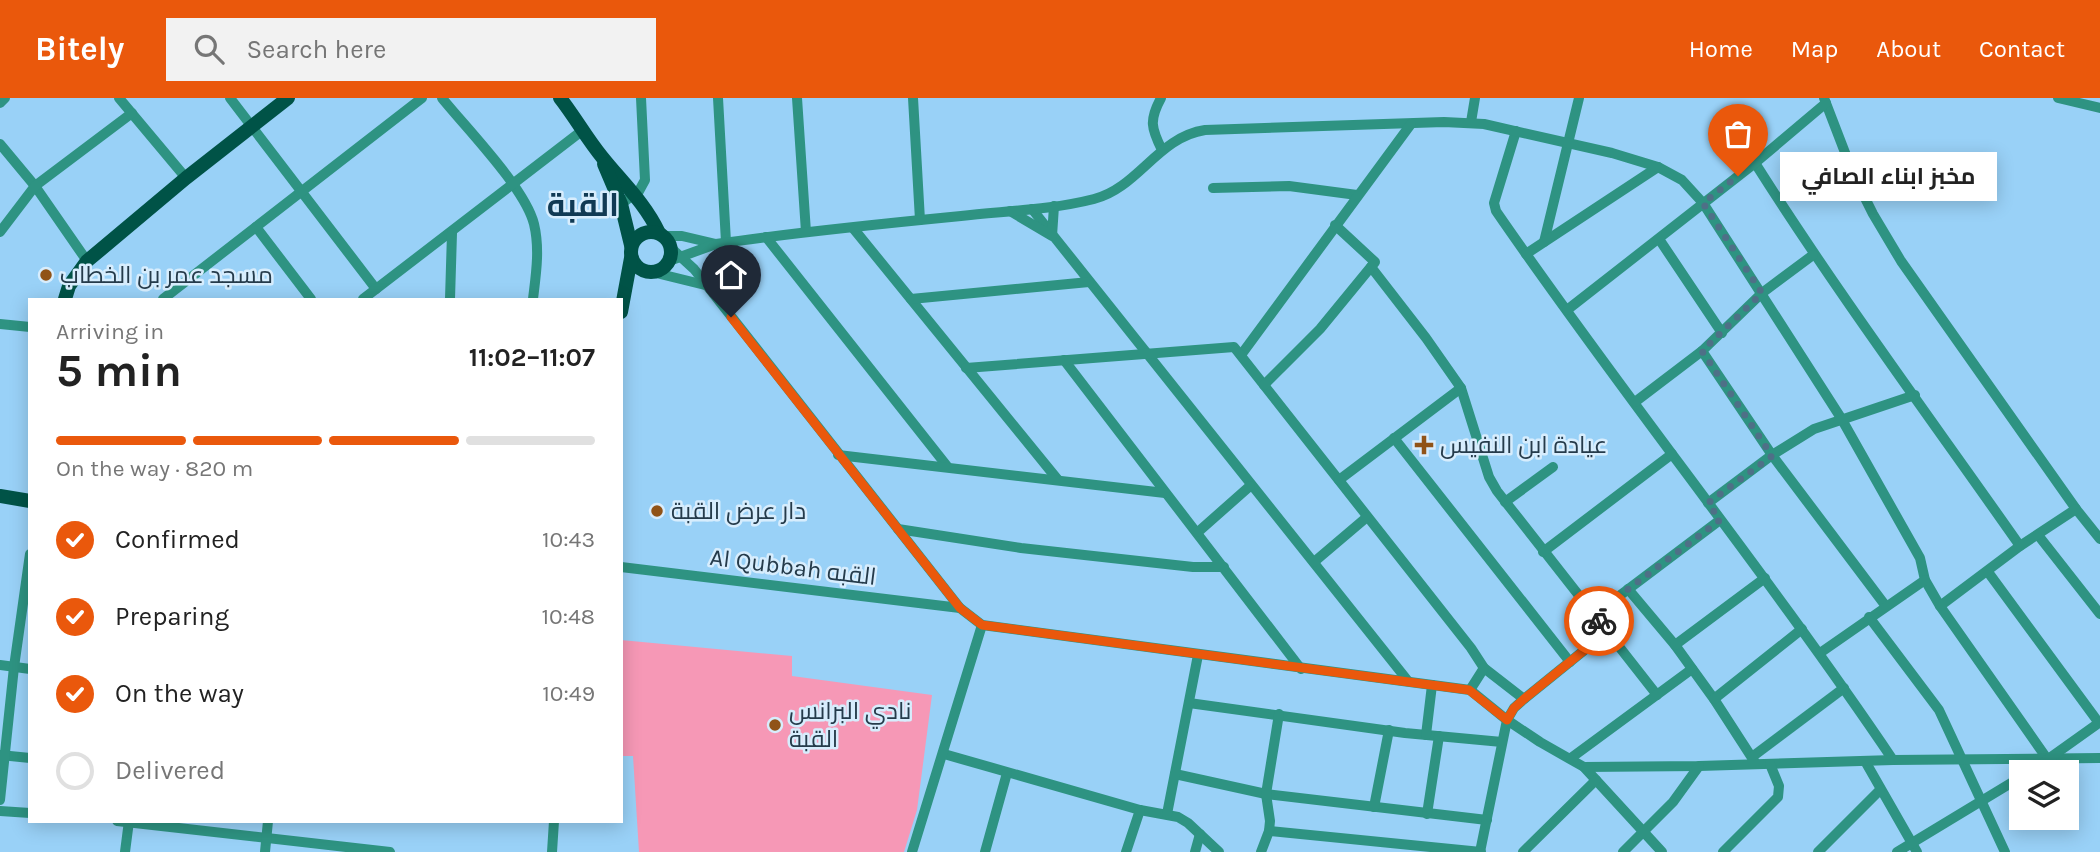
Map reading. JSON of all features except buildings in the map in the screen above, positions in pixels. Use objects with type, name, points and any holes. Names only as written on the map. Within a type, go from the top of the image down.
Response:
[{"type":"main road","points":[[65,298],[69,286],[87,261],[186,178],[288,98]]},
{"type":"main road","points":[[564,100],[601,156],[635,195],[669,247]]},
{"type":"main road","points":[[601,156],[621,204],[631,251],[639,269],[659,271],[669,247]]},
{"type":"main road","points":[[623,300],[631,251],[639,234],[652,231],[669,247]]},
{"type":"main road","points":[[0,496],[28,501]]},
{"type":"street","points":[[0,103],[5,98]]},
{"type":"street","points":[[119,98],[186,178]]},
{"type":"street","points":[[230,98],[376,289]]},
{"type":"street","points":[[164,298],[422,98]]},
{"type":"street","points":[[442,98],[513,184],[529,209],[538,256],[533,298]]},
{"type":"street","points":[[621,204],[643,187],[645,180],[641,98]]},
{"type":"street","points":[[718,98],[721,243]]},
{"type":"street","points":[[797,98],[806,232]]},
{"type":"street","points":[[913,98],[920,220]]},
{"type":"street","points":[[1161,98],[1153,113],[1152,123],[1163,150]]},
{"type":"street","points":[[1471,122],[1475,98]]},
{"type":"street","points":[[1544,242],[1579,98]]},
{"type":"street","points":[[2058,98],[2100,108]]},
{"type":"street","points":[[1567,310],[1755,163],[1825,101],[1854,176],[1901,261],[2076,509],[2100,538]]},
{"type":"street","points":[[0,232],[35,186],[132,113]]},
{"type":"street","points":[[669,247],[1032,209],[1103,196],[1125,183],[1181,136],[1205,130],[1471,122],[1568,142],[1658,167],[1682,180],[1703,203],[1841,418],[1920,558],[1925,580],[1940,606],[2048,760]]},
{"type":"street","points":[[1241,355],[1411,124]]},
{"type":"street","points":[[364,298],[583,130]]},
{"type":"street","points":[[1516,131],[1494,206],[1526,254],[1820,653],[1893,760]]},
{"type":"street","points":[[0,144],[35,186],[87,261]]},
{"type":"street","points":[[1755,163],[1813,255],[2020,546]]},
{"type":"street","points":[[1526,254],[1658,167]]},
{"type":"street","points":[[1213,188],[1289,186],[1357,195]]},
{"type":"street","points":[[1052,236],[1054,206]]},
{"type":"street","points":[[1032,209],[1408,681]]},
{"type":"street","points":[[1010,211],[1052,236]]},
{"type":"street","points":[[1264,385],[1320,329],[1375,262],[1335,225]]},
{"type":"street","points":[[256,227],[308,295]]},
{"type":"street","points":[[853,228],[1058,480]]},
{"type":"street","points":[[450,298],[452,233]]},
{"type":"street","points":[[669,247],[682,236],[721,243]]},
{"type":"street","points":[[766,237],[947,466]]},
{"type":"street","points":[[1659,239],[1723,333]]},
{"type":"street","points":[[669,247],[705,285],[960,608],[982,625],[1469,690],[1507,720],[1584,767],[1662,852]]},
{"type":"street","points":[[1635,402],[1702,351],[1762,293],[1813,255]]},
{"type":"street","points":[[1371,267],[1461,387],[1489,477],[1504,502],[1657,695]]},
{"type":"street","points":[[652,272],[705,285]]},
{"type":"street","points":[[911,299],[1089,282]]},
{"type":"street","points":[[0,324],[28,327]]},
{"type":"street","points":[[966,368],[1234,347],[1484,668],[1524,699]]},
{"type":"street","points":[[1702,351],[1772,456],[1885,605]]},
{"type":"street","points":[[1064,360],[1301,669]]},
{"type":"street","points":[[1339,480],[1461,387]]},
{"type":"street","points":[[1708,503],[1814,429],[1915,395]]},
{"type":"street","points":[[1394,438],[1570,662]]},
{"type":"street","points":[[838,454],[1166,493]]},
{"type":"street","points":[[1543,552],[1672,454]]},
{"type":"street","points":[[1504,502],[1553,467]]},
{"type":"street","points":[[1198,532],[1250,485]]},
{"type":"street","points":[[1940,606],[2020,546],[2076,509]]},
{"type":"street","points":[[1314,562],[1367,517]]},
{"type":"street","points":[[1594,615],[1720,520]]},
{"type":"street","points":[[898,529],[1021,548],[1193,568],[1224,568]]},
{"type":"street","points":[[2038,535],[2100,614]]},
{"type":"street","name":"Al Qubbah القبه","points":[[623,567],[960,608]]},
{"type":"street","points":[[1987,572],[2099,723],[2048,760]]},
{"type":"street","points":[[1675,645],[1765,578]]},
{"type":"street","points":[[1820,653],[1885,605],[1925,580]]},
{"type":"street","points":[[0,800],[13,667],[27,585]]},
{"type":"street","points":[[1628,589],[1675,645],[1754,760]]},
{"type":"street","points":[[1869,617],[1939,710],[2006,852]]},
{"type":"street","points":[[912,852],[982,625]]},
{"type":"street","points":[[1714,699],[1802,629]]},
{"type":"street","points":[[1269,831],[1480,852],[1507,720],[1514,708],[1524,699],[1608,631]]},
{"type":"street","points":[[1167,814],[1198,655]]},
{"type":"street","points":[[0,665],[28,668]]},
{"type":"street","points":[[1469,690],[1484,668]]},
{"type":"street","points":[[1571,758],[1692,669]]},
{"type":"street","points":[[1426,734],[1432,685]]},
{"type":"street","points":[[1754,760],[1844,688]]},
{"type":"street","points":[[1189,703],[1502,743]]},
{"type":"street","points":[[1261,852],[1269,831],[1266,794],[1279,714]]},
{"type":"street","points":[[1374,807],[1389,730]]},
{"type":"street","points":[[1427,814],[1439,736]]},
{"type":"street","points":[[944,754],[1140,810],[1167,814],[1188,823],[1219,852]]},
{"type":"street","points":[[3,755],[28,758]]},
{"type":"street","points":[[1584,767],[1699,766],[1754,760],[1770,764],[2100,758]]},
{"type":"street","points":[[1865,761],[1914,847]]},
{"type":"street","points":[[1723,852],[1778,797],[1779,786],[1770,764]]},
{"type":"street","points":[[1623,852],[1672,802],[1699,766]]},
{"type":"street","points":[[985,852],[1007,774]]},
{"type":"street","points":[[1175,774],[1266,794],[1487,820]]},
{"type":"street","points":[[1523,852],[1596,780]]},
{"type":"street","points":[[1897,852],[1914,847],[2009,785]]},
{"type":"street","points":[[1818,852],[1880,790]]},
{"type":"street","points":[[1126,852],[1140,810]]},
{"type":"street","points":[[0,811],[28,813]]},
{"type":"street","points":[[125,852],[129,823]]},
{"type":"street","points":[[146,823],[390,852]]},
{"type":"street","points":[[265,852],[268,823]]},
{"type":"street","points":[[552,852],[554,823]]},
{"type":"street","points":[[1195,852],[1200,834]]},
{"type":"shaded area","name":"نادي البرانس القبة","points":[[623,640],[792,656],[792,676],[932,695],[917,810],[904,852],[639,852],[633,756],[623,756]]},
{"type":"way so far","points":[[1599,621],[1594,615],[1720,520],[1708,503],[1772,456],[1702,351],[1762,293],[1703,203],[1738,176]]},
{"type":"place","name":"مخبز ابناء الصافي","points":[[1738,176]]},
{"type":"place","name":"مسجد عمر بن الخطاب","points":[[46,275]]},
{"type":"place","name":"عيادة ابن النفيس","points":[[1424,445]]},
{"type":"place","name":"دار عرض القبة","points":[[657,511]]},
{"type":"place","name":"نادي البرانس القبة","points":[[775,725]]},
{"type":"district","name":"القبة","points":[[583,205]]},
{"type":"route","points":[[731,317],[960,608],[982,625],[1469,690],[1507,720],[1514,708],[1524,699],[1608,631],[1599,621]]}]
